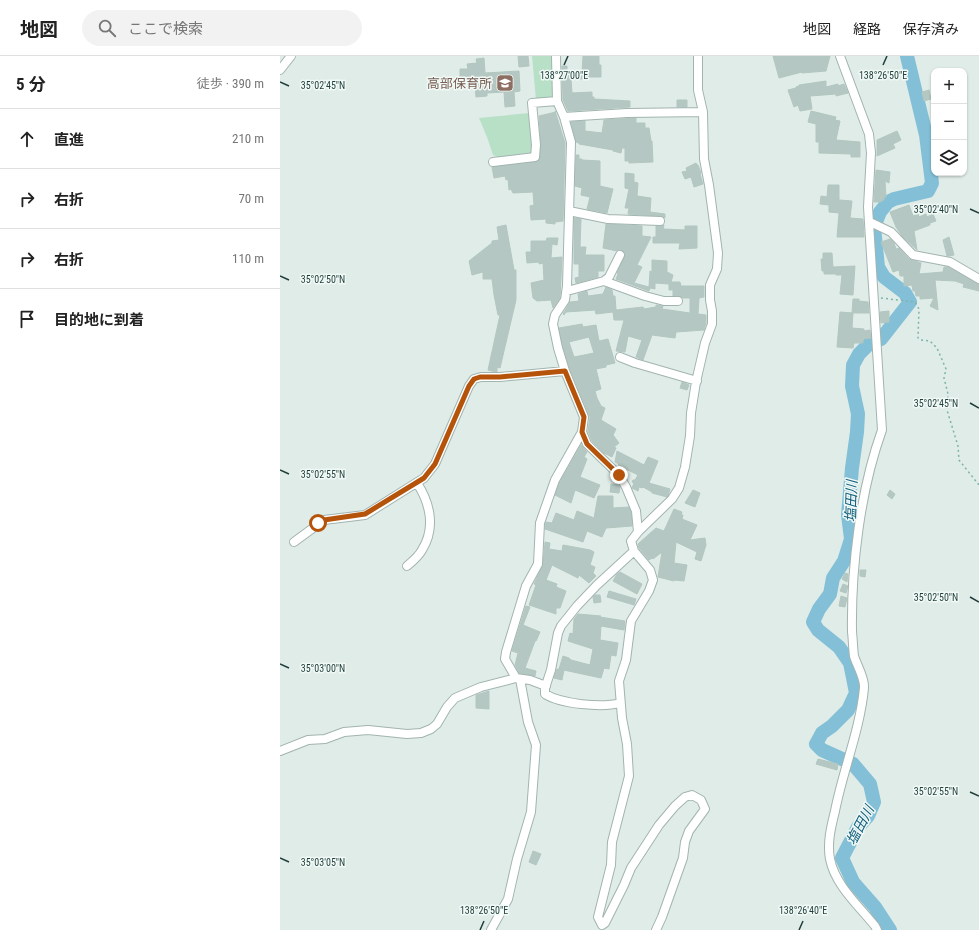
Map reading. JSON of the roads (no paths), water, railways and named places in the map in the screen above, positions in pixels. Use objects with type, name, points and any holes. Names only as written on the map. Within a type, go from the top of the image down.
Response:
[{"type":"street","points":[[280,70],[291,56]]},
{"type":"street","points":[[491,930],[508,899],[517,859],[531,812],[536,745],[528,722],[518,679],[505,659],[506,652],[526,586],[538,564],[540,523],[555,480],[582,432],[584,417],[565,371],[552,324],[555,315],[565,300],[566,291],[571,142],[564,116],[557,101],[556,56]]},
{"type":"street","points":[[656,930],[683,858],[689,831],[705,809],[701,800],[692,795],[685,797],[675,806],[659,825],[630,868],[624,885],[605,923],[602,925],[598,917],[611,866],[612,842],[629,776],[627,744],[620,703],[619,682],[626,660],[631,621],[649,591],[653,580],[650,570],[634,551],[631,541],[638,532],[672,499],[679,488],[685,467],[690,436],[691,413],[697,380],[705,342],[712,324],[710,285],[716,269],[718,254],[704,159],[703,112],[698,90],[698,56]]},
{"type":"street","points":[[840,56],[869,134],[870,153],[868,207],[882,430],[874,452],[860,517],[852,596],[852,634],[854,655],[864,685],[857,729],[837,800],[829,839],[830,859],[834,872],[841,885],[877,930]]},
{"type":"street","points":[[493,162],[535,157],[536,145],[532,103],[557,101]]},
{"type":"street","points":[[564,116],[703,112]]},
{"type":"street","points":[[569,211],[608,219],[660,221]]},
{"type":"street","points":[[870,222],[891,232],[913,255],[950,262],[979,279]]},
{"type":"street","points":[[566,291],[604,281],[609,277],[620,255]]},
{"type":"street","points":[[604,281],[645,296],[664,301],[678,301]]},
{"type":"street","points":[[620,357],[635,363],[697,380]]},
{"type":"street","points":[[294,542],[324,520],[365,514],[424,478],[435,464],[469,386],[474,379],[480,377],[500,377],[565,371]]},
{"type":"street","points":[[582,432],[587,444],[619,475],[626,487],[636,511],[638,532]]},
{"type":"street","points":[[408,566],[423,550],[429,530],[430,519],[428,502],[417,483]]},
{"type":"street","points":[[620,703],[600,706],[574,703],[545,694],[558,632],[561,626],[592,590],[634,551]]},
{"type":"street","points":[[280,751],[308,740],[325,739],[344,732],[368,730],[407,734],[421,733],[431,729],[437,724],[447,707],[455,698],[481,687],[518,679],[530,680],[546,686]]},
{"type":"waterway","name":"塩田川","points":[[890,930],[875,907],[853,882],[842,858],[858,827],[868,816],[874,802],[870,784],[853,764],[822,750],[816,744],[822,733],[832,726],[848,710],[856,693],[850,663],[839,647],[818,630],[813,622],[819,609],[830,594],[833,578],[844,561],[851,539],[848,515],[858,414],[852,386],[853,365],[859,354],[871,342],[881,339],[910,302],[905,293],[884,277],[878,267],[874,227],[880,212],[888,202],[894,199],[928,191],[932,183],[926,135],[907,56]]},
{"type":"place","name":"高部保育所","points":[[505,83]]}]
